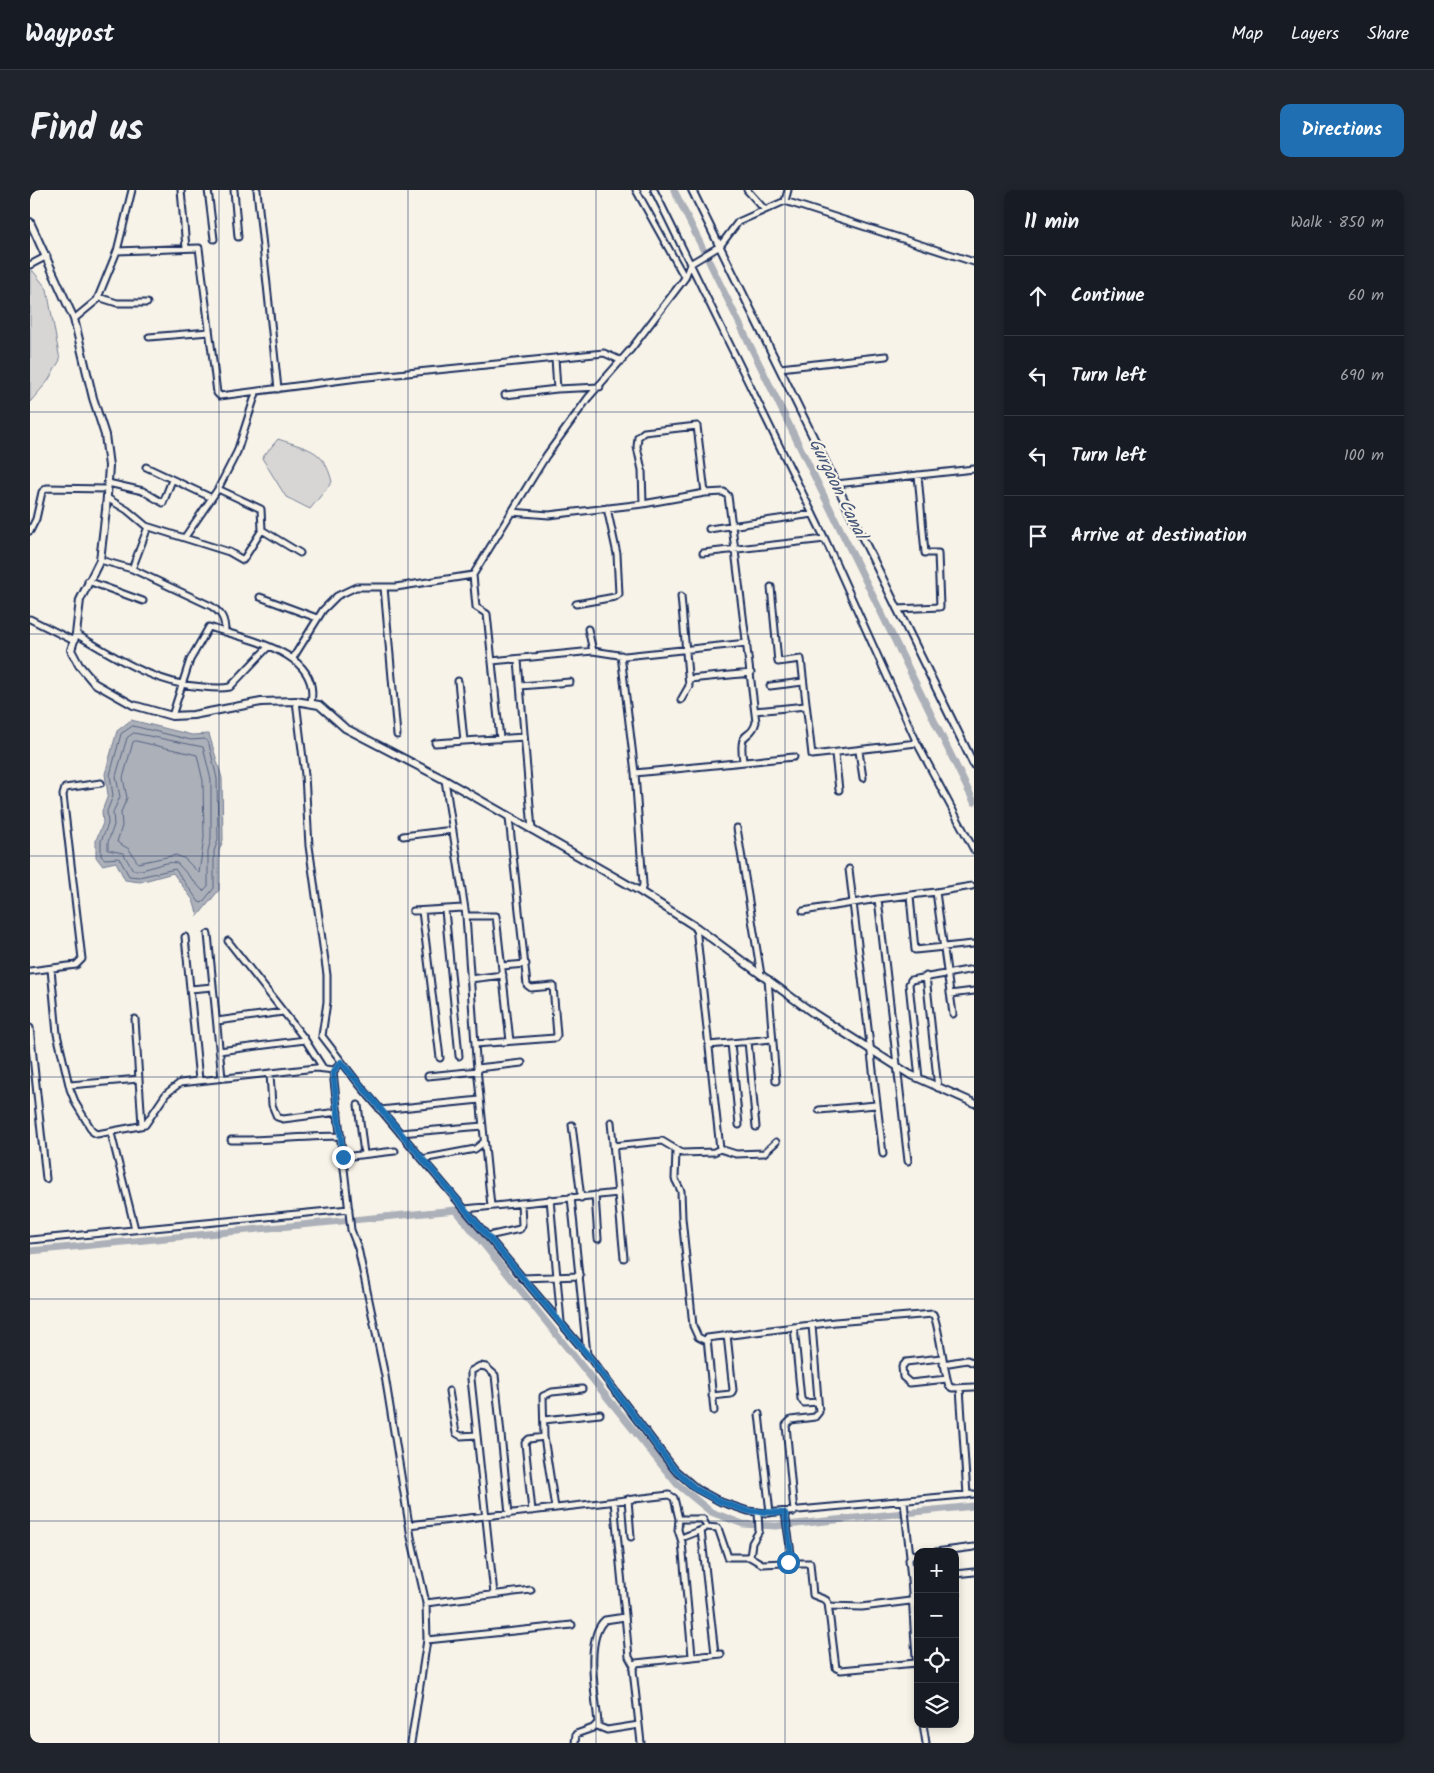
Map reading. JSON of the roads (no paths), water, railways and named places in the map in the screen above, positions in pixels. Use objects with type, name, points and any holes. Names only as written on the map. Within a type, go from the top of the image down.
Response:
[{"type":"street","points":[[74,319],[98,297],[117,251],[132,190]]},
{"type":"street","points":[[181,190],[186,248]]},
{"type":"street","points":[[208,190],[214,238]]},
{"type":"street","points":[[234,190],[238,237]]},
{"type":"street","points":[[257,190],[278,390]]},
{"type":"street","points":[[636,190],[685,278]]},
{"type":"street","points":[[654,190],[813,514],[917,743],[974,850]]},
{"type":"street","points":[[692,190],[974,765]]},
{"type":"street","points":[[747,190],[765,210]]},
{"type":"street","points":[[786,201],[788,190]]},
{"type":"street","points":[[500,739],[487,614],[476,607],[473,575],[546,456],[588,398],[622,361],[685,278],[690,264],[720,246],[738,222],[786,201],[974,262]]},
{"type":"street","points":[[30,222],[74,319],[93,398],[105,435],[109,466],[100,560],[80,600],[76,634],[71,650],[79,665],[94,683],[133,705],[172,716],[192,716],[261,702],[296,701],[311,702],[319,705],[345,728],[445,780],[641,892],[696,927],[813,1012],[898,1067],[938,1088],[974,1103]]},
{"type":"street","points":[[117,251],[199,248],[217,393],[224,397],[358,378],[604,353],[622,361]]},
{"type":"street","points":[[30,265],[47,256]]},
{"type":"street","points":[[98,297],[117,303],[146,303]]},
{"type":"street","points":[[149,337],[209,332]]},
{"type":"street","points":[[780,368],[886,356]]},
{"type":"street","points":[[555,358],[557,389]]},
{"type":"street","points":[[504,395],[557,389],[600,387]]},
{"type":"street","points":[[185,537],[218,489],[237,452],[256,393]]},
{"type":"street","points":[[643,504],[642,470],[637,447],[638,437],[644,432],[697,426],[705,493]]},
{"type":"street","points":[[146,467],[212,498]]},
{"type":"street","points":[[836,484],[974,469]]},
{"type":"street","points":[[897,609],[940,607],[938,553],[925,553],[918,475]]},
{"type":"street","points":[[30,532],[42,492],[47,488],[108,486],[143,491],[163,503],[172,480]]},
{"type":"street","points":[[107,498],[127,510],[148,527],[229,552],[242,560],[262,530],[261,509],[218,489]]},
{"type":"street","points":[[511,512],[550,515],[643,504],[705,493],[724,492],[728,496],[755,711],[755,728],[742,737],[740,744],[742,761]]},
{"type":"street","points":[[576,604],[615,597],[619,594],[617,554],[607,508]]},
{"type":"street","points":[[709,528],[813,514]]},
{"type":"street","points":[[132,569],[148,527]]},
{"type":"street","points":[[262,530],[300,553]]},
{"type":"street","points":[[703,553],[825,540]]},
{"type":"street","points":[[100,560],[132,569],[220,611],[225,622],[225,632]]},
{"type":"street","points":[[293,658],[317,618],[337,596],[356,588],[384,587],[473,575]]},
{"type":"street","points":[[88,581],[143,601]]},
{"type":"street","points":[[384,587],[397,735]]},
{"type":"street","points":[[771,587],[778,662],[801,659],[812,755],[834,754],[917,743]]},
{"type":"street","points":[[681,596],[689,679],[689,686],[681,700]]},
{"type":"street","points":[[260,597],[317,618]]},
{"type":"street","points":[[30,619],[74,641]]},
{"type":"street","points":[[172,716],[190,660],[209,627],[268,647],[293,658],[309,675],[313,693],[311,702]]},
{"type":"street","points":[[588,629],[593,651]]},
{"type":"street","points":[[76,634],[135,669],[182,686],[230,687],[268,647]]},
{"type":"street","points":[[492,661],[518,660],[593,651],[621,655],[685,651],[747,643]]},
{"type":"street","points":[[621,655],[634,773],[643,884],[641,892]]},
{"type":"street","points":[[518,660],[532,830]]},
{"type":"street","points":[[689,679],[751,673]]},
{"type":"street","points":[[458,681],[464,741]]},
{"type":"street","points":[[520,686],[570,682]]},
{"type":"street","points":[[770,686],[803,682]]},
{"type":"street","points":[[296,701],[305,775],[309,846],[327,975],[328,997],[322,1036],[337,1066],[400,1133],[587,1354],[679,1474],[696,1489],[721,1502],[758,1512],[770,1513],[974,1494]]},
{"type":"street","points":[[755,711],[806,706]]},
{"type":"street","points":[[435,743],[524,737]]},
{"type":"street","points":[[859,751],[863,778]]},
{"type":"street","points":[[834,754],[839,790]]},
{"type":"street","points":[[634,773],[794,757]]},
{"type":"street","points":[[445,780],[463,908],[466,916],[477,1069],[492,1206]]},
{"type":"street","points":[[30,971],[76,965],[82,959],[63,795],[65,788],[101,783]]},
{"type":"street","points":[[475,1044],[555,1038],[558,1035],[554,988],[551,986],[528,988],[509,818]]},
{"type":"street","points":[[737,828],[761,975]]},
{"type":"street","points":[[403,836],[453,830]]},
{"type":"street","points":[[849,869],[855,904],[882,1154]]},
{"type":"street","points":[[803,911],[972,886]]},
{"type":"street","points":[[936,892],[953,1014]]},
{"type":"street","points":[[910,896],[915,950],[973,944]]},
{"type":"street","points":[[878,899],[908,1162]]},
{"type":"street","points":[[413,911],[463,908]]},
{"type":"street","points":[[445,910],[459,1056]]},
{"type":"street","points":[[422,911],[440,1058]]},
{"type":"street","points":[[466,916],[496,916],[510,1041]]},
{"type":"street","points":[[696,927],[720,1149]]},
{"type":"street","points":[[208,934],[222,1078]]},
{"type":"street","points":[[185,936],[199,1080]]},
{"type":"street","points":[[228,941],[305,1040],[323,1068]]},
{"type":"street","points":[[502,966],[526,964]]},
{"type":"street","points":[[51,969],[57,1034],[76,1104],[92,1132],[102,1135],[142,1125],[149,1120],[166,1094],[180,1083],[337,1066]]},
{"type":"street","points":[[919,1078],[909,984],[911,980],[948,972],[974,969]]},
{"type":"street","points":[[470,979],[503,975]]},
{"type":"street","points":[[926,976],[938,1088]]},
{"type":"street","points":[[768,979],[776,1081]]},
{"type":"street","points":[[190,989],[214,987]]},
{"type":"street","points":[[950,994],[974,991]]},
{"type":"street","points":[[217,1021],[283,1012]]},
{"type":"street","points":[[135,1019],[142,1125]]},
{"type":"street","points":[[30,1028],[46,1179]]},
{"type":"street","points":[[709,1045],[772,1039]]},
{"type":"street","points":[[219,1051],[305,1040]]},
{"type":"street","points":[[748,1041],[756,1127]]},
{"type":"street","points":[[731,1043],[739,1125]]},
{"type":"street","points":[[428,1076],[522,1063]]},
{"type":"street","points":[[337,1066],[334,1094],[341,1136],[350,1224],[385,1376],[408,1525],[426,1603],[427,1640],[411,1743]]},
{"type":"street","points":[[270,1074],[272,1105],[277,1117],[283,1119],[338,1112]]},
{"type":"street","points":[[70,1085],[139,1078]]},
{"type":"street","points":[[380,1110],[480,1100]]},
{"type":"street","points":[[358,1104],[364,1154]]},
{"type":"street","points":[[819,1110],[876,1105]]},
{"type":"street","points":[[611,1122],[624,1258]]},
{"type":"street","points":[[572,1125],[581,1198]]},
{"type":"street","points":[[400,1133],[483,1126]]},
{"type":"street","points":[[111,1133],[135,1229]]},
{"type":"street","points":[[231,1140],[264,1141],[304,1136],[341,1136]]},
{"type":"street","points":[[613,1146],[662,1141],[676,1151],[714,1152],[720,1149],[736,1154],[764,1153],[776,1142]]},
{"type":"street","points":[[422,1159],[474,1150],[484,1142]]},
{"type":"street","points":[[343,1157],[395,1150]]},
{"type":"street","points":[[676,1151],[675,1179],[682,1192],[682,1218],[693,1326],[698,1338],[706,1340],[711,1337],[794,1327],[932,1314],[936,1318],[942,1361],[950,1388],[974,1387]]},
{"type":"street","points":[[465,1209],[618,1193]]},
{"type":"street","points":[[595,1195],[598,1239]]},
{"type":"street","points":[[571,1197],[587,1354]]},
{"type":"street","points":[[550,1199],[561,1323]]},
{"type":"street","points":[[488,1236],[520,1229],[522,1225],[521,1203]]},
{"type":"street","points":[[30,1240],[349,1211]]},
{"type":"street","points":[[522,1278],[580,1276]]},
{"type":"street","points":[[794,1512],[786,1425],[791,1420],[817,1415],[818,1402],[812,1325]]},
{"type":"street","points":[[794,1327],[801,1400],[804,1402],[818,1402]]},
{"type":"street","points":[[712,1396],[733,1392],[727,1335]]},
{"type":"street","points":[[706,1340],[714,1411]]},
{"type":"street","points":[[947,1379],[910,1383],[903,1377],[902,1367],[906,1362],[968,1360],[974,1363]]},
{"type":"street","points":[[494,1594],[471,1374],[474,1368],[483,1366],[495,1375],[509,1514]]},
{"type":"street","points":[[960,1388],[967,1495]]},
{"type":"street","points":[[555,1508],[544,1437],[542,1398],[545,1394],[582,1389]]},
{"type":"street","points":[[449,1391],[456,1433],[461,1436],[477,1434]]},
{"type":"street","points":[[544,1420],[600,1414]]},
{"type":"street","points":[[759,1414],[770,1513]]},
{"type":"street","points":[[532,1512],[525,1443],[528,1439],[544,1437]]},
{"type":"street","points":[[408,1525],[671,1495],[679,1519],[678,1530],[681,1538],[692,1656]]},
{"type":"street","points":[[628,1499],[631,1537]]},
{"type":"street","points":[[614,1501],[629,1657],[634,1666],[640,1743]]},
{"type":"street","points":[[904,1502],[911,1578],[914,1593]]},
{"type":"street","points":[[750,1557],[752,1543],[758,1534],[758,1512]]},
{"type":"street","points":[[785,1513],[792,1560],[795,1563],[810,1563],[813,1595],[826,1600],[829,1606],[835,1665],[838,1669],[914,1663]]},
{"type":"street","points":[[679,1519],[703,1519],[707,1527]]},
{"type":"street","points":[[681,1538],[707,1527],[720,1530],[728,1557],[750,1557],[762,1564],[784,1563],[792,1560]]},
{"type":"street","points":[[634,1666],[639,1661],[718,1654],[701,1530]]},
{"type":"street","points":[[959,1549],[974,1547]]},
{"type":"street","points":[[910,1556],[914,1555]]},
{"type":"street","points":[[959,1574],[974,1572]]},
{"type":"street","points":[[426,1603],[531,1590]]},
{"type":"street","points":[[829,1606],[862,1608],[914,1601]]},
{"type":"street","points":[[597,1726],[593,1661],[594,1642],[602,1622],[610,1618],[626,1617]]},
{"type":"street","points":[[427,1640],[572,1625]]},
{"type":"street","points":[[575,1743],[576,1734],[597,1726],[607,1730],[639,1725]]},
{"type":"street","points":[[924,1728],[926,1743]]},
{"type":"water","points":[[131,720],[192,735],[209,734],[222,778],[223,840],[219,851],[219,890],[198,916],[193,900],[173,873],[140,882],[125,880],[116,862],[102,865],[96,857],[96,840],[103,823],[102,811],[108,795],[105,774],[117,731]]},
{"type":"waterway","name":"Gurgaon Canal","points":[[674,190],[974,802]]},
{"type":"waterway","points":[[30,1251],[456,1210],[677,1484],[711,1512],[743,1524],[776,1526],[974,1506]]}]
